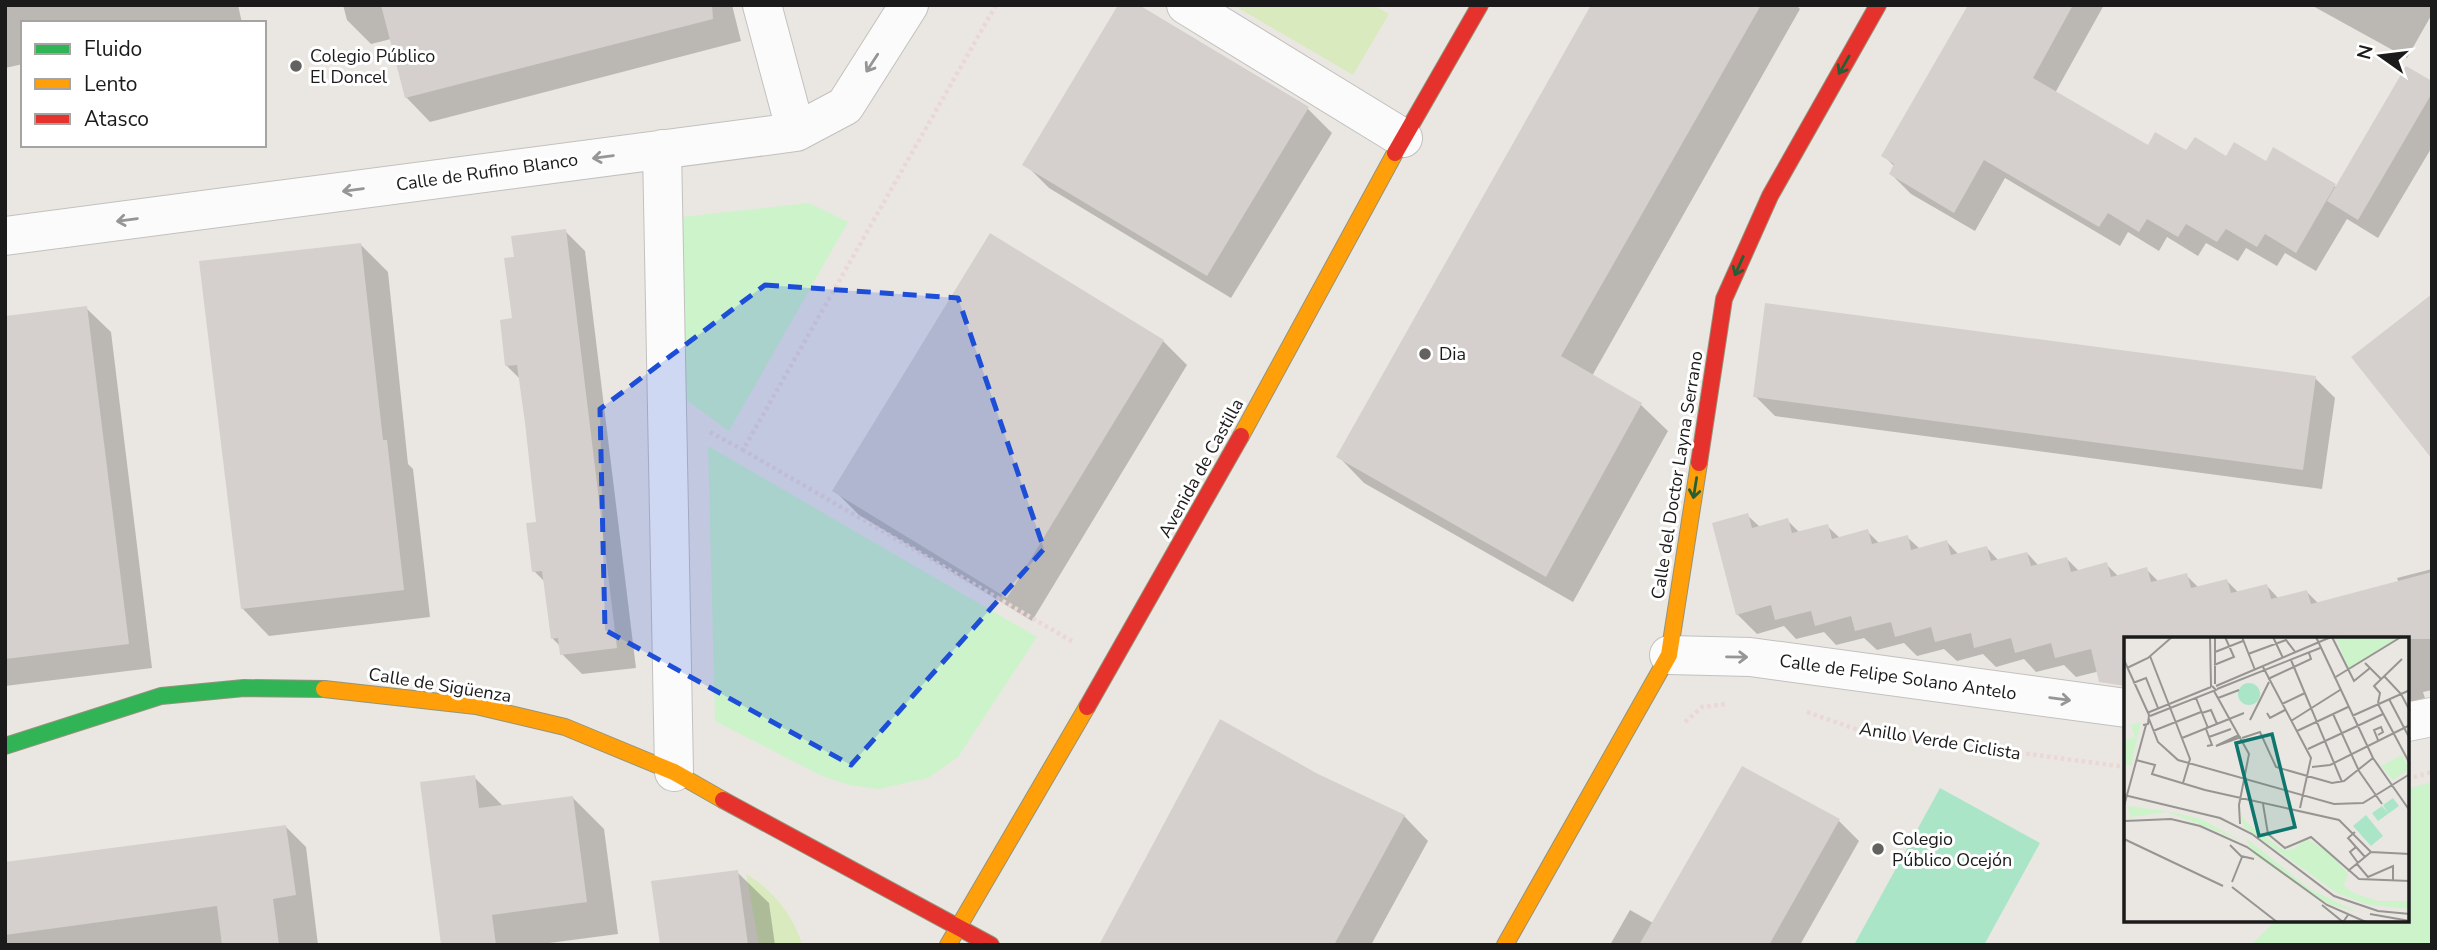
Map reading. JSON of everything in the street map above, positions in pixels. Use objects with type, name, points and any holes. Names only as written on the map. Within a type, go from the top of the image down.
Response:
[{"type":"street","points":[[762,5],[796,132]]},
{"type":"street","name":"Calle de Rufino Blanco","points":[[5,236],[796,132],[845,106],[909,5]]},
{"type":"street","points":[[1186,5],[1403,138]]},
{"type":"street","name":"Avenida de Castilla","points":[[948,945],[1112,664],[1242,434],[1403,138],[1480,5]]},
{"type":"street","name":"Calle del Doctor Layna Serrano","points":[[1505,945],[1669,655],[1724,299],[1770,195],[1878,5]]},
{"type":"street","points":[[662,149],[674,772]]},
{"type":"street","name":"Calle de Felipe Solano Antelo","points":[[1669,655],[1750,657],[2124,708]]},
{"type":"street","name":"Calle de Sigüenza","points":[[5,746],[161,696],[244,688],[335,689],[476,706],[552,724],[674,772],[991,945]]},
{"type":"street","points":[[2409,722],[2432,717]]},
{"type":"path","points":[[996,5],[743,450],[1112,664]]},
{"type":"path","points":[[1675,730],[1702,707],[1738,702]]},
{"type":"path","name":"Anillo Verde Ciclista","points":[[1797,709],[1864,732],[2124,767]]},
{"type":"path","points":[[2409,778],[2432,772]]},
{"type":"highlighted area","points":[[765,285],[958,298],[1044,549],[851,765],[605,630],[600,409]]},
{"type":"green space","points":[[1233,5],[1373,5],[1389,14],[1353,75]]},
{"type":"green space","points":[[809,203],[848,222],[729,431],[686,400],[681,217]]},
{"type":"green space","points":[[708,446],[1037,637],[958,757],[928,778],[879,789],[849,785],[822,776],[715,721]]},
{"type":"green space","points":[[2432,782],[2432,945],[2251,945],[2274,922],[2409,922],[2409,788]]},
{"type":"green space","points":[[1940,788],[2040,843],[1984,945],[1854,945]]},
{"type":"green space","points":[[746,874],[764,887],[780,904],[793,923],[802,944],[759,945]]},
{"type":"building","points":[[381,5],[712,5],[713,19],[405,98]]},
{"type":"building","points":[[1118,5],[1139,5],[1309,107],[1207,276],[1022,165]]},
{"type":"building","points":[[1591,5],[1761,5],[1561,356],[1642,403],[1546,577],[1336,457]]},
{"type":"building","points":[[1968,5],[2073,5],[2033,78],[2148,145],[2155,132],[2186,150],[2195,137],[2226,156],[2234,142],[2266,161],[2273,147],[2336,184],[2296,253],[2265,234],[2257,247],[2226,229],[2217,242],[2186,224],[2178,237],[2147,219],[2139,232],[2108,213],[2099,227],[1984,160],[1954,213],[1889,174],[1894,164],[1881,156]]},
{"type":"building","points":[[2406,66],[2432,81],[2432,93],[2358,220],[2327,201]]},
{"type":"building","points":[[566,229],[617,648],[560,655],[558,638],[551,639],[542,571],[532,572],[526,523],[536,522],[525,423],[517,365],[505,366],[500,320],[512,318],[504,258],[514,257],[511,236]]},
{"type":"building","points":[[990,233],[1164,340],[1007,598],[832,491]]},
{"type":"building","points":[[361,243],[383,440],[387,440],[404,590],[241,609],[199,261]]},
{"type":"building","points":[[2432,294],[2432,459],[2351,357]]},
{"type":"building","points":[[1765,303],[2316,376],[2303,470],[1753,397]]},
{"type":"building","points":[[87,306],[129,644],[5,659],[5,316]]},
{"type":"building","points":[[1748,513],[1752,528],[1788,518],[1792,533],[1828,524],[1832,539],[1868,529],[1872,544],[1908,535],[1911,550],[1947,540],[1951,555],[1987,546],[1991,561],[2027,552],[2031,566],[2067,557],[2071,572],[2107,562],[2111,577],[2147,567],[2151,582],[2187,573],[2191,588],[2227,579],[2231,593],[2267,584],[2271,599],[2307,590],[2311,604],[2432,572],[2432,639],[2124,637],[2124,686],[2099,682],[2091,649],[2055,658],[2051,643],[2015,653],[2011,638],[1974,648],[1971,633],[1935,642],[1931,627],[1895,637],[1891,622],[1855,631],[1851,616],[1815,626],[1811,611],[1775,620],[1771,605],[1736,615],[1712,523]]},
{"type":"building","points":[[1220,719],[1318,774],[1405,815],[1334,945],[1099,945]]},
{"type":"building","points":[[1742,766],[1840,819],[1769,945],[1639,945]]},
{"type":"building","points":[[475,775],[479,808],[573,796],[587,902],[492,915],[496,945],[441,945],[420,782]]},
{"type":"building","points":[[286,825],[296,895],[273,899],[279,945],[222,945],[217,906],[5,935],[5,862]]},
{"type":"building","points":[[738,870],[748,945],[660,945],[651,881]]},
{"type":"traffic: fast","points":[[5,746],[161,696],[244,688],[324,689]]},
{"type":"traffic: slow","points":[[1241,436],[1395,153]]},
{"type":"traffic: slow","points":[[1505,945],[1669,655],[1699,463]]},
{"type":"traffic: slow","points":[[324,689],[476,706],[565,727],[674,772],[723,800]]},
{"type":"traffic: slow","points":[[948,945],[1087,707]]},
{"type":"traffic: jam","points":[[1395,153],[1480,5]]},
{"type":"traffic: jam","points":[[1699,463],[1724,299],[1770,196],[1878,5]]},
{"type":"traffic: jam","points":[[1087,707],[1241,436]]},
{"type":"traffic: jam","points":[[723,800],[991,945]]},
{"type":"place","name":"Colegio Público El Doncel","points":[[296,66]]},
{"type":"place","name":"Dia","points":[[1425,354]]},
{"type":"place","name":"Colegio Público Ocejón","points":[[1878,849]]}]
